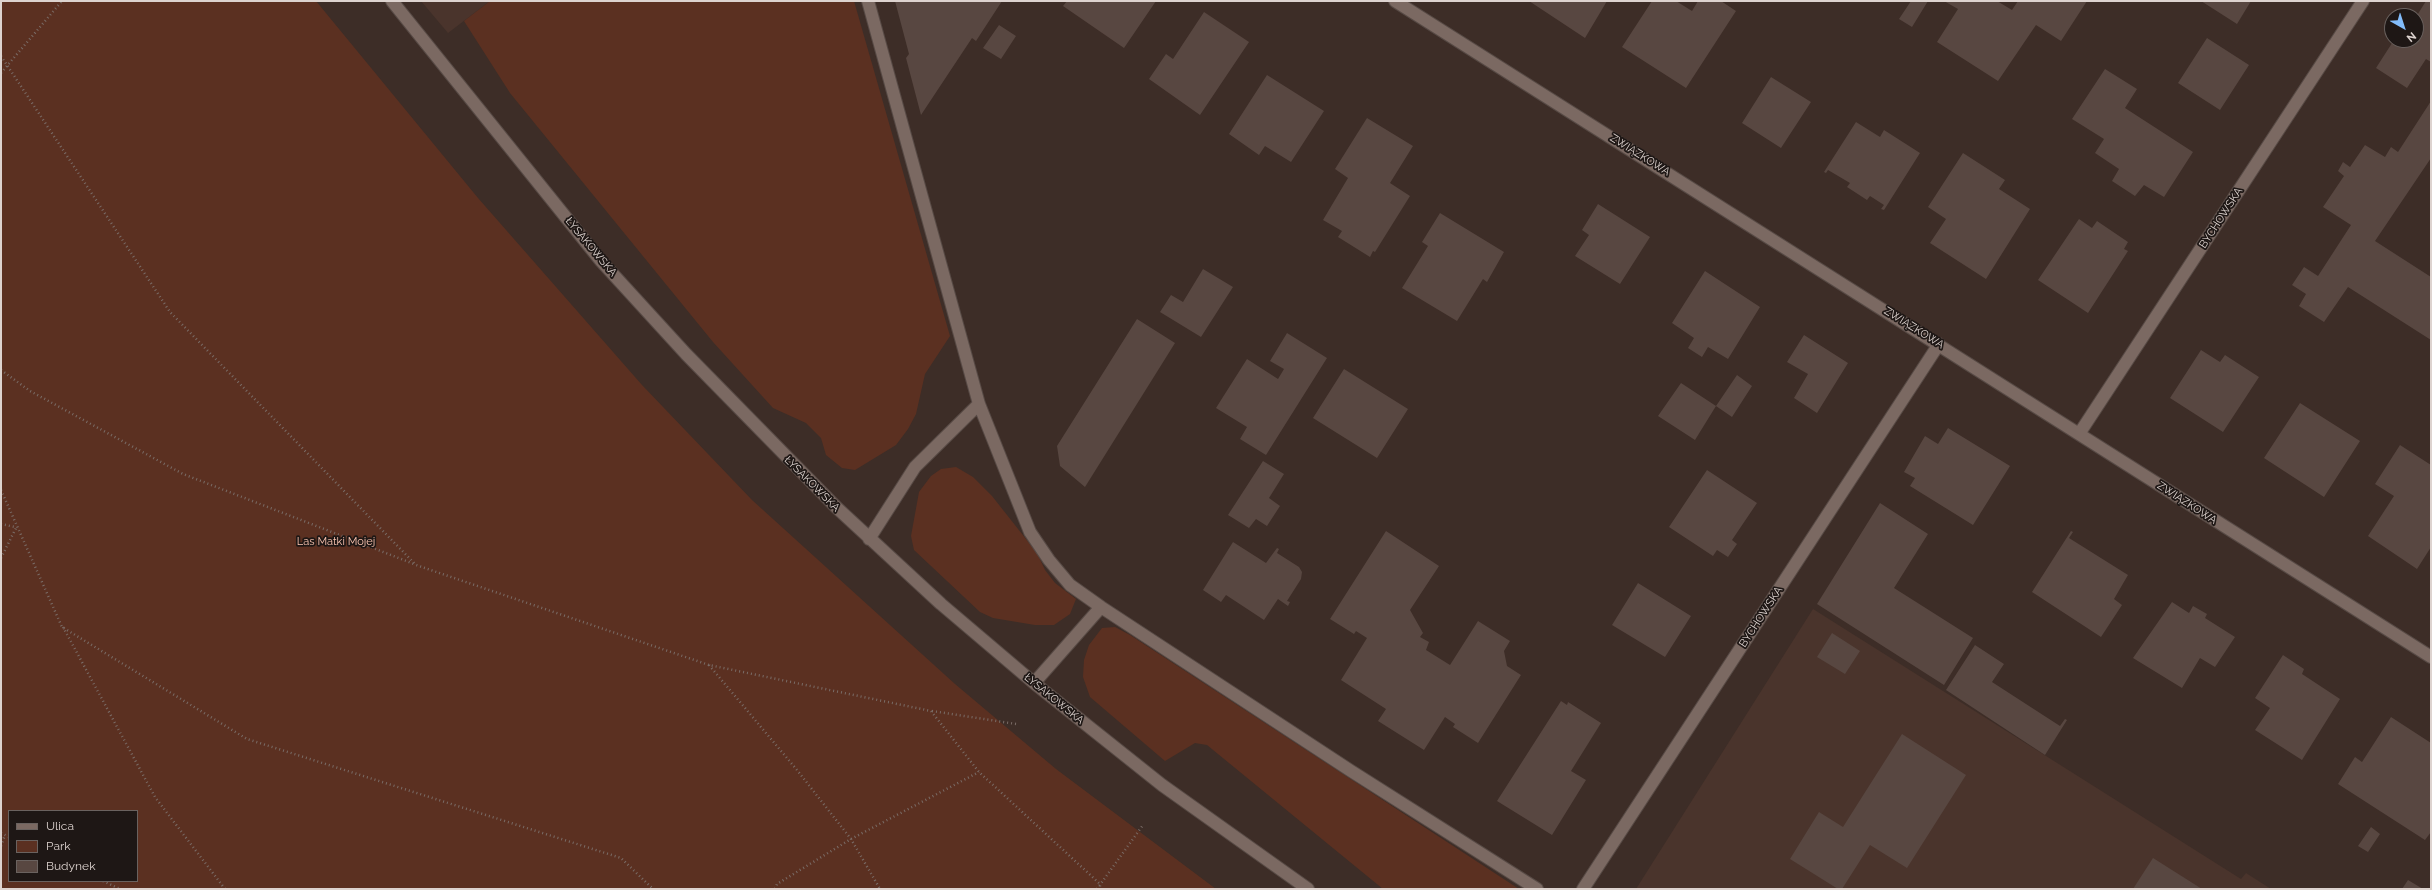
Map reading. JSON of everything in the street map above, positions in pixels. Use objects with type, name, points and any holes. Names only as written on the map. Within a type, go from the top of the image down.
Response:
[{"type":"street","name":"ŁYSAKOWSKA","points":[[392,1],[607,267],[756,428],[869,539],[941,604],[1034,682],[1162,785],[1308,889]]},
{"type":"street","points":[[868,1],[979,404],[1030,532],[1049,560],[1070,585],[1101,607],[1358,775],[1537,889]]},
{"type":"street","name":"ZWIĄZKOWA","points":[[1395,1],[1939,344],[2431,657]]},
{"type":"street","name":"BYCHOWSKA","points":[[2079,434],[2363,1]]},
{"type":"street","name":"BYCHOWSKA","points":[[1583,889],[1939,344]]},
{"type":"street","points":[[869,539],[915,466],[979,404]]},
{"type":"street","points":[[1034,682],[1101,607]]},
{"type":"path","points":[[1,74],[62,1]]},
{"type":"path","points":[[1,56],[170,312],[416,565]]},
{"type":"path","points":[[1,370],[30,391],[183,474],[416,565],[709,665],[931,711],[1016,724]]},
{"type":"path","points":[[1,490],[16,527],[62,627],[155,797],[225,889]]},
{"type":"path","points":[[1,524],[16,527]]},
{"type":"path","points":[[1,558],[16,527]]},
{"type":"path","points":[[62,627],[247,739],[621,858],[653,889]]},
{"type":"path","points":[[709,665],[797,770],[851,839],[880,889]]},
{"type":"path","points":[[931,711],[979,772],[1100,884],[1100,889]]},
{"type":"path","points":[[775,889],[776,884],[851,839],[979,772]]},
{"type":"path","points":[[1097,889],[1143,825]]},
{"type":"path","points":[[1,833],[8,836]]},
{"type":"path","points":[[1,846],[5,835]]},
{"type":"path","points":[[105,882],[120,889]]},
{"type":"shaded area","points":[[421,1],[490,1],[448,33]]},
{"type":"shaded area","points":[[1813,609],[2241,879],[2246,873],[2271,889],[1636,889]]},
{"type":"green space","name":"Las Matki Mojej","points":[[1,1],[316,1],[478,198],[642,385],[752,500],[955,684],[1056,769],[1216,889],[1,889]]},
{"type":"green space","points":[[490,1],[854,1],[950,336],[925,374],[916,414],[908,429],[896,445],[855,470],[842,468],[826,455],[821,438],[806,423],[773,408],[713,342],[510,93],[464,21]]},
{"type":"green space","points":[[956,467],[973,477],[992,496],[1037,553],[1045,570],[1055,583],[1076,599],[1070,614],[1054,625],[1035,625],[993,618],[980,612],[914,550],[911,536],[919,492],[931,476],[941,469]]},
{"type":"green space","points":[[1115,627],[1130,635],[1519,889],[1383,889],[1207,745],[1195,743],[1165,761],[1090,697],[1083,677],[1084,660],[1089,645],[1102,628]]},
{"type":"building","points":[[895,1],[1002,1],[976,41],[972,38],[921,115],[906,58],[909,54]]},
{"type":"building","points":[[1067,1],[1156,1],[1124,48],[1063,6]]},
{"type":"building","points":[[1529,1],[1607,1],[1585,38]]},
{"type":"building","points":[[1652,1],[1676,1],[1692,11],[1698,1],[1721,1],[1736,11],[1686,88],[1622,47]]},
{"type":"building","points":[[1911,1],[1928,1],[1912,27],[1899,19]]},
{"type":"building","points":[[1944,1],[1997,1],[2012,10],[2018,1],[2087,1],[2061,41],[2036,25],[1998,81],[1937,42],[1958,9]]},
{"type":"building","points":[[2201,1],[2251,1],[2237,24]]},
{"type":"building","points":[[2426,1],[2431,1],[2431,62],[2426,59],[2407,88],[2376,68],[2389,48],[2424,48],[2424,8],[2422,8]]},
{"type":"building","points":[[1204,12],[1249,42],[1200,115],[1149,79],[1166,54],[1173,59]]},
{"type":"building","points":[[999,25],[1016,36],[1001,59],[983,48]]},
{"type":"building","points":[[2207,38],[2249,65],[2220,110],[2178,83]]},
{"type":"building","points":[[2105,69],[2137,89],[2125,108],[2193,152],[2164,197],[2144,185],[2135,196],[2112,181],[2119,169],[2095,153],[2104,139],[2072,119]]},
{"type":"building","points":[[1267,75],[1324,111],[1291,162],[1265,146],[1259,155],[1229,134]]},
{"type":"building","points":[[1771,77],[1811,102],[1781,148],[1742,123]]},
{"type":"building","points":[[2431,101],[2431,158],[2375,241],[2431,277],[2431,340],[2348,287],[2324,322],[2299,306],[2306,294],[2292,285],[2304,267],[2318,276],[2351,225],[2323,207],[2344,176],[2338,171],[2343,162],[2350,167],[2365,145],[2385,157],[2391,147],[2398,152]]},
{"type":"building","points":[[1367,118],[1413,146],[1390,183],[1410,196],[1375,252],[1373,251],[1370,257],[1338,237],[1342,231],[1323,220],[1348,178],[1335,169]]},
{"type":"building","points":[[1856,122],[1880,137],[1884,130],[1920,153],[1884,210],[1881,209],[1884,205],[1870,196],[1867,200],[1847,187],[1850,183],[1828,170],[1826,173],[1824,172]]},
{"type":"building","points":[[1963,153],[2005,180],[1999,189],[2030,209],[1986,279],[1930,243],[1946,219],[1928,207]]},
{"type":"building","points":[[1598,204],[1650,237],[1620,284],[1575,256],[1589,235],[1582,230]]},
{"type":"building","points":[[1440,213],[1504,252],[1487,282],[1483,279],[1457,321],[1402,288],[1428,246],[1422,242]]},
{"type":"building","points":[[2079,219],[2092,228],[2097,221],[2128,242],[2124,249],[2128,251],[2088,313],[2038,280]]},
{"type":"building","points":[[1203,269],[1233,287],[1201,337],[1160,312],[1171,295],[1183,302]]},
{"type":"building","points":[[1705,271],[1760,307],[1728,359],[1708,347],[1702,357],[1688,348],[1694,338],[1672,323]]},
{"type":"building","points":[[1137,319],[1175,343],[1085,487],[1060,466],[1057,446]]},
{"type":"building","points":[[1287,333],[1327,358],[1266,455],[1240,439],[1247,427],[1216,408],[1247,359],[1278,379],[1284,369],[1270,361]]},
{"type":"building","points":[[1804,335],[1848,363],[1817,413],[1794,398],[1808,374],[1787,362]]},
{"type":"building","points":[[2201,350],[2220,362],[2225,355],[2259,377],[2223,432],[2170,398]]},
{"type":"building","points":[[1344,369],[1408,409],[1377,458],[1313,418]]},
{"type":"building","points":[[1737,375],[1752,386],[1732,417],[1716,406]]},
{"type":"building","points":[[1681,383],[1716,406],[1695,440],[1658,416]]},
{"type":"building","points":[[2300,403],[2360,441],[2324,497],[2264,458]]},
{"type":"building","points":[[1948,428],[2010,466],[1973,525],[1910,486],[1915,478],[1904,472],[1925,436],[1938,444]]},
{"type":"building","points":[[2400,445],[2431,465],[2431,547],[2417,569],[2368,536],[2394,496],[2375,484]]},
{"type":"building","points":[[1263,461],[1284,474],[1269,498],[1280,506],[1267,526],[1256,519],[1249,528],[1228,515]]},
{"type":"building","points":[[1707,470],[1757,503],[1732,540],[1737,544],[1728,557],[1717,550],[1713,556],[1669,527]]},
{"type":"building","points":[[1880,503],[1928,534],[1894,588],[1973,638],[1944,685],[1817,604]]},
{"type":"building","points":[[1386,531],[1439,566],[1410,610],[1423,633],[1420,637],[1429,642],[1426,650],[1450,665],[1478,621],[1510,641],[1504,651],[1507,666],[1521,675],[1478,743],[1453,727],[1455,724],[1445,717],[1424,750],[1378,721],[1386,709],[1341,680],[1367,638],[1356,631],[1354,634],[1330,619]]},
{"type":"building","points":[[2071,531],[2073,532],[2069,538],[2128,575],[2114,599],[2122,605],[2101,637],[2032,592]]},
{"type":"building","points":[[1233,542],[1266,563],[1277,548],[1279,549],[1277,553],[1299,567],[1302,572],[1301,579],[1287,601],[1290,602],[1288,606],[1278,599],[1264,620],[1226,595],[1221,602],[1203,590]]},
{"type":"building","points":[[1638,583],[1691,616],[1665,657],[1612,625]]},
{"type":"building","points":[[2172,602],[2189,613],[2193,606],[2207,614],[2205,618],[2235,637],[2215,667],[2200,658],[2182,688],[2133,658]]},
{"type":"building","points":[[1832,633],[1860,651],[1845,674],[1817,657]]},
{"type":"building","points":[[1975,645],[2004,664],[1992,682],[2060,726],[2065,719],[2067,720],[2045,755],[1946,690]]},
{"type":"building","points":[[2283,655],[2304,669],[2302,674],[2340,699],[2302,760],[2255,730],[2270,708],[2255,698]]},
{"type":"building","points":[[1561,701],[1567,705],[1568,702],[1601,723],[1571,771],[1586,780],[1552,835],[1497,801]]},
{"type":"building","points":[[2391,717],[2431,743],[2431,832],[2425,840],[2338,784],[2355,757],[2362,762]]},
{"type":"building","points":[[1902,734],[1966,775],[1907,868],[1870,845],[1842,889],[1838,889],[1790,859],[1819,812],[1843,827]]},
{"type":"building","points":[[2371,827],[2380,834],[2368,852],[2358,846]]},
{"type":"building","points":[[2153,858],[2202,889],[2133,889]]},
{"type":"building","points":[[2408,880],[2423,889],[2402,889]]}]
